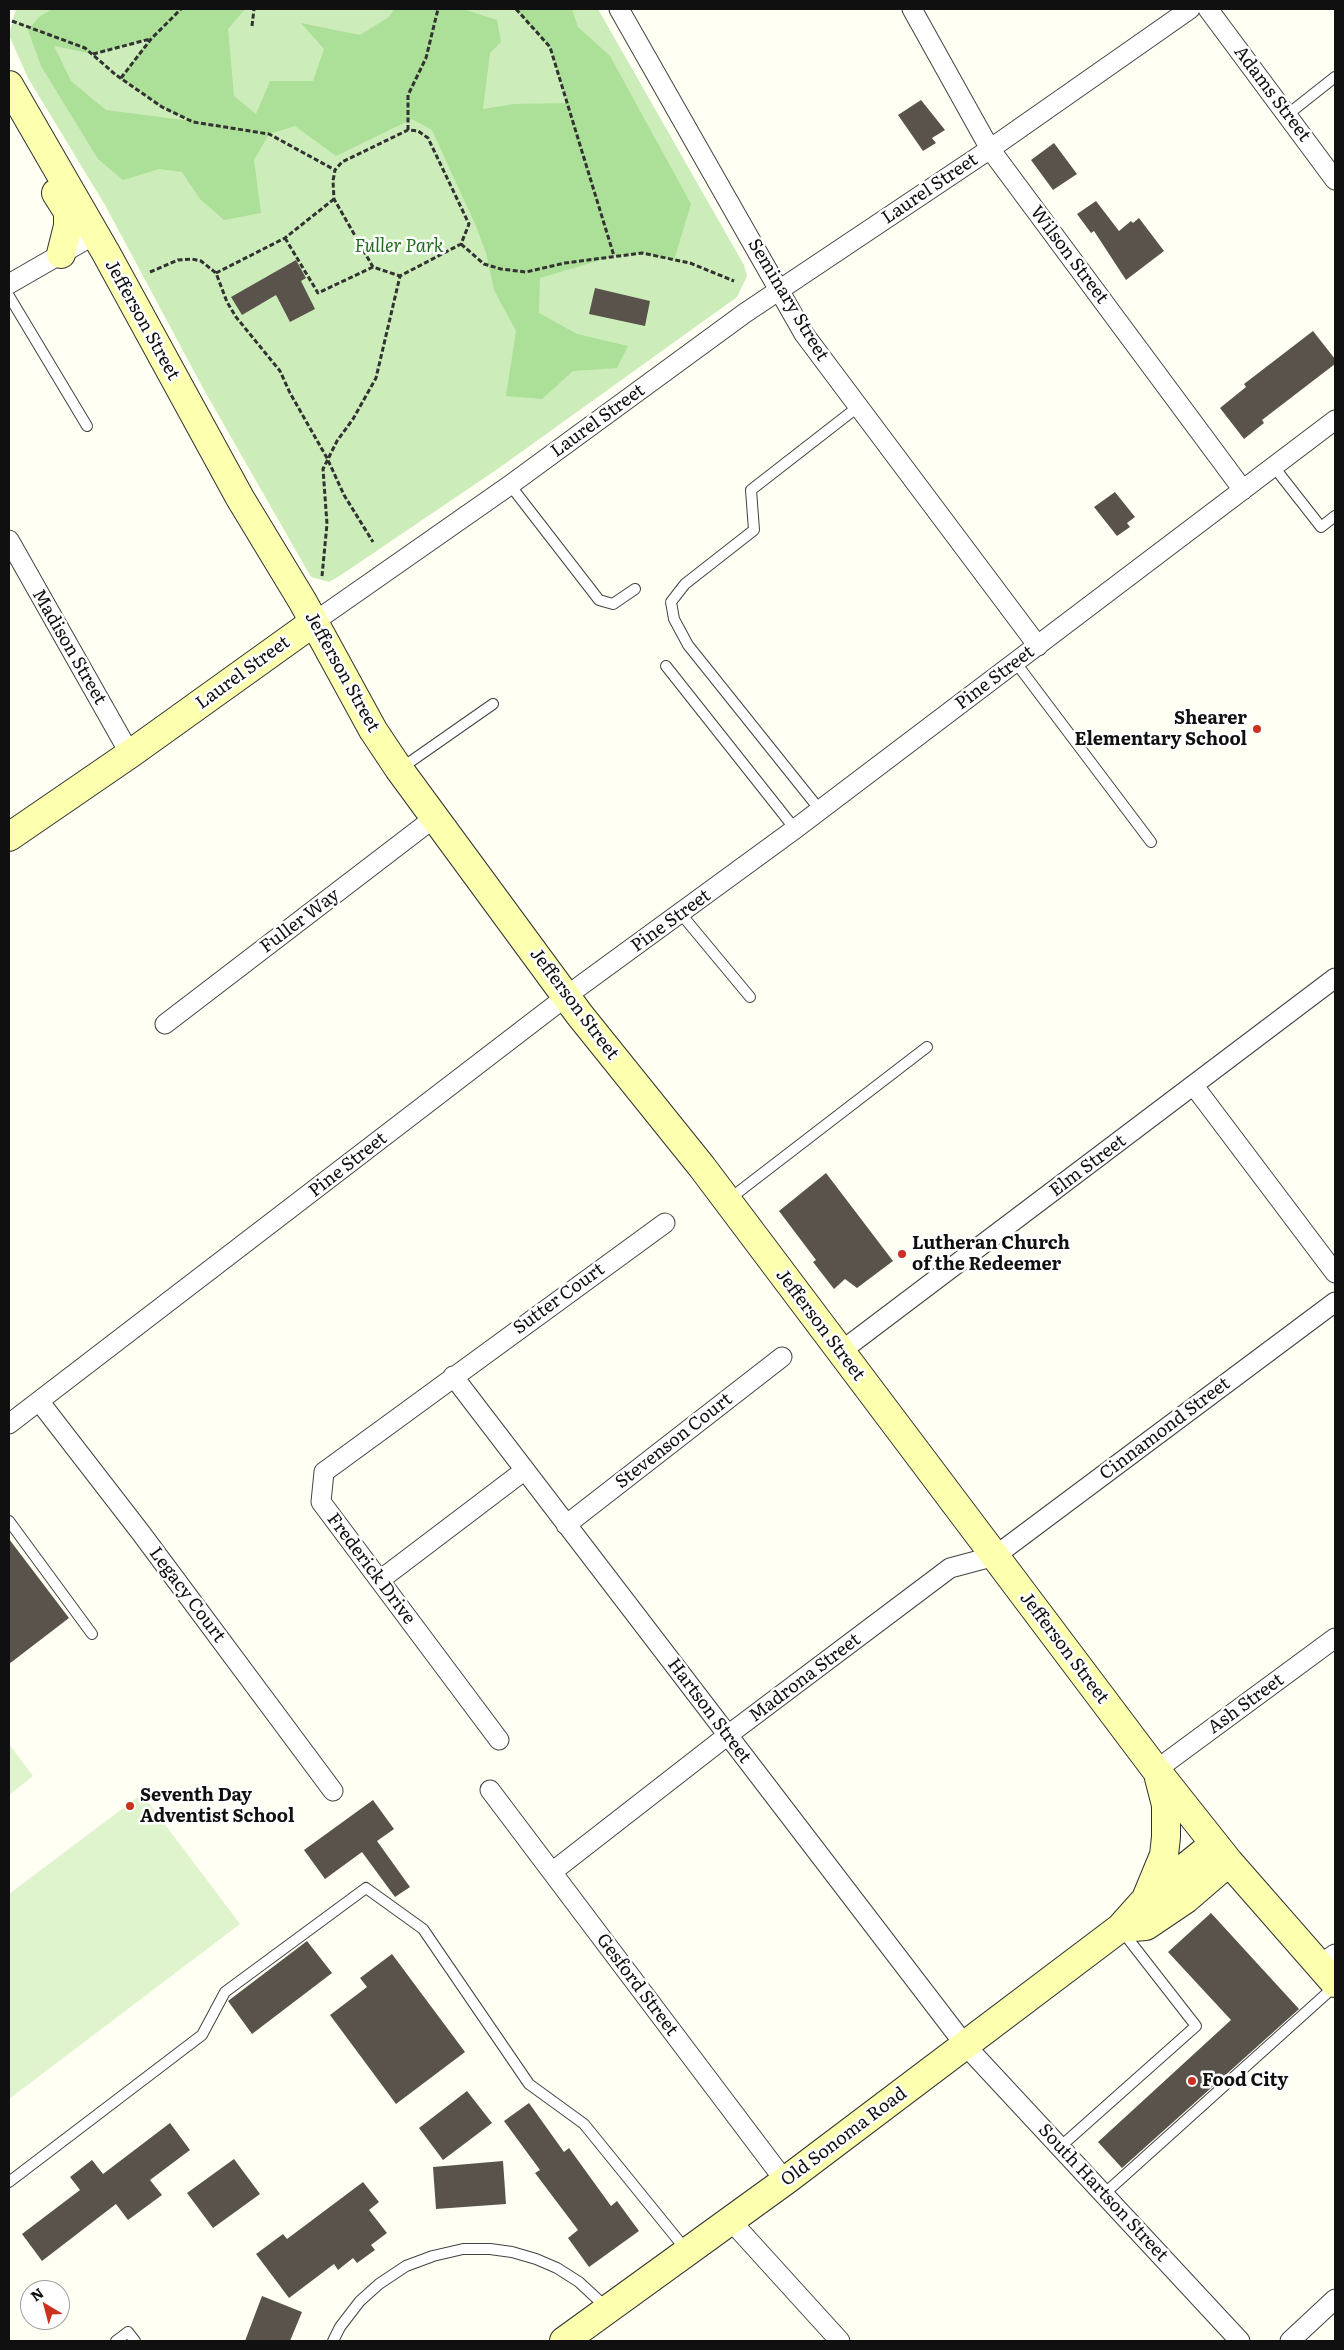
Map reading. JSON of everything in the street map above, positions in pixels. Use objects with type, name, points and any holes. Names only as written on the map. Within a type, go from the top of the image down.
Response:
[{"type":"main road","name":"Jefferson Street","points":[[12,101],[39,140],[94,236],[106,253],[240,498],[314,622],[373,730],[399,769],[568,996],[727,1200],[1156,1770],[1222,1853],[1331,1972]]},
{"type":"main road","points":[[39,140],[37,159],[68,212],[68,226],[61,254]]},
{"type":"main road","name":"Laurel Street","points":[[9,837],[130,754],[314,622]]},
{"type":"main road","points":[[1145,1900],[1164,1855],[1166,1838],[1164,1791],[1156,1770]]},
{"type":"main road","points":[[1120,1928],[1146,1926],[1186,1899],[1222,1853]]},
{"type":"main road","name":"Old Sonoma Road","points":[[564,2341],[785,2181],[1120,1928],[1145,1900],[1222,1853]]},
{"type":"street","name":"Seminary Street","points":[[619,9],[781,290],[804,334],[1038,646]]},
{"type":"street","name":"Wilson Street","points":[[912,9],[990,149],[1243,490]]},
{"type":"street","name":"Laurel Street","points":[[314,622],[510,485],[745,313],[990,149],[1190,9]]},
{"type":"street","name":"Adams Street","points":[[1208,9],[1335,180]]},
{"type":"street","points":[[9,284],[94,236]]},
{"type":"street","name":"Pine Street","points":[[9,1424],[568,996],[795,829],[1335,420]]},
{"type":"street","name":"Madison Street","points":[[9,540],[130,754]]},
{"type":"street","name":"Fuller Way","points":[[165,1024],[434,818]]},
{"type":"street","name":"Elm Street","points":[[840,1352],[1335,978]]},
{"type":"street","points":[[1194,1086],[1335,1273]]},
{"type":"street","name":"Sutter Court","points":[[452,1376],[665,1223]]},
{"type":"street","name":"Cinnamond Street","points":[[995,1556],[1335,1302]]},
{"type":"street","name":"Stevenson Court","points":[[566,1524],[782,1357]]},
{"type":"street","name":"Hartson Street","points":[[452,1376],[965,2045]]},
{"type":"street","name":"Frederick Drive","points":[[452,1376],[324,1472],[321,1502],[499,1740]]},
{"type":"street","name":"Legacy Court","points":[[39,1401],[141,1533],[333,1791]]},
{"type":"street","points":[[380,1580],[525,1470]]},
{"type":"street","name":"Madrona Street","points":[[552,1872],[950,1568],[995,1556]]},
{"type":"street","name":"Ash Street","points":[[1156,1770],[1335,1638]]},
{"type":"street","name":"Gesford Street","points":[[490,1790],[785,2181]]},
{"type":"street","name":"South Hartson Street","points":[[965,2045],[1240,2341]]},
{"type":"street","points":[[731,2221],[840,2341]]},
{"type":"street","points":[[1290,2341],[1335,2299]]},
{"type":"lane","points":[[1287,115],[1335,77]]},
{"type":"lane","points":[[9,296],[87,426]]},
{"type":"lane","points":[[820,810],[688,645],[674,619],[671,602],[686,584],[754,530],[751,490],[859,406]]},
{"type":"lane","points":[[1274,467],[1321,527],[1335,516]]},
{"type":"lane","points":[[510,485],[599,600],[613,604],[634,589]]},
{"type":"lane","points":[[1016,663],[1151,842]]},
{"type":"lane","points":[[666,666],[795,829]]},
{"type":"lane","points":[[399,769],[492,704]]},
{"type":"lane","points":[[681,914],[750,998]]},
{"type":"lane","points":[[727,1200],[927,1047]]},
{"type":"lane","points":[[9,1521],[92,1634]]},
{"type":"lane","points":[[9,2182],[202,2035],[225,1992],[366,1888],[423,1929],[529,2084],[584,2124],[688,2252]]},
{"type":"lane","points":[[1060,2147],[1196,2026],[1120,1928]]},
{"type":"lane","points":[[1104,2194],[1331,1972]]},
{"type":"lane","points":[[333,2341],[340,2327],[360,2301],[379,2284],[406,2266],[433,2256],[463,2249],[490,2249],[512,2252],[536,2259],[557,2268],[579,2282],[609,2310]]},
{"type":"lane","points":[[116,2341],[128,2332],[135,2341]]},
{"type":"path","points":[[121,78],[151,39],[182,9]]},
{"type":"path","points":[[252,26],[254,9]]},
{"type":"path","points":[[408,130],[408,94],[426,58],[438,9]]},
{"type":"path","points":[[516,9],[550,46],[614,256]]},
{"type":"path","points":[[12,20],[85,48],[121,78],[162,107],[193,122],[269,134],[335,170]]},
{"type":"path","points":[[92,54],[151,39]]},
{"type":"path","points":[[408,130],[418,131],[428,138],[469,224],[461,244],[400,276],[374,267],[334,199],[333,181],[335,170],[342,162],[408,130]]},
{"type":"path","points":[[216,273],[285,238],[334,199]]},
{"type":"path","points":[[285,238],[318,293],[374,267]]},
{"type":"path","points":[[461,244],[484,264],[526,272],[614,256],[642,254],[690,263],[734,280]]},
{"type":"path","points":[[150,272],[178,260],[192,259],[201,261],[216,273],[227,302],[280,371],[327,458],[344,495],[373,542]]},
{"type":"path","points":[[322,576],[326,524],[323,478],[327,458],[353,419],[376,378],[400,276]]},
{"type":"green space","name":"Fuller Park","points":[[16,9],[598,9],[744,265],[747,276],[737,297],[499,468],[329,582],[311,577],[203,388],[105,205],[28,78],[9,35]]},
{"type":"green space","points":[[52,9],[245,9],[228,29],[234,96],[256,114],[270,81],[313,81],[324,49],[301,23],[360,35],[389,17],[394,9],[463,9],[497,20],[501,42],[490,53],[483,109],[514,104],[568,103],[550,47],[516,9],[572,9],[578,27],[610,56],[691,204],[674,260],[642,253],[614,256],[540,278],[539,313],[577,334],[628,346],[617,368],[573,371],[542,399],[506,396],[516,331],[494,290],[486,253],[476,226],[432,130],[412,119],[336,156],[295,126],[269,134],[254,160],[261,213],[224,220],[200,199],[182,172],[159,169],[123,180],[98,159],[41,66],[28,30],[39,17]],"holes":[[[150,39],[121,78],[162,107],[191,121],[106,110],[71,81],[54,46],[93,54]]]},
{"type":"green space","points":[[9,1744],[33,1776],[9,1795]]},
{"type":"green space","points":[[142,1794],[240,1924],[9,2099],[9,1894]]},
{"type":"building","points":[[921,100],[945,130],[932,138],[936,143],[923,151],[898,115]]},
{"type":"building","points":[[1054,143],[1077,174],[1053,190],[1031,160]]},
{"type":"building","points":[[1096,201],[1119,231],[1131,221],[1133,223],[1139,218],[1164,251],[1126,280],[1094,231],[1091,233],[1077,214]]},
{"type":"building","points":[[296,260],[306,278],[301,281],[315,309],[290,322],[276,295],[242,315],[231,297]]},
{"type":"building","points":[[595,288],[650,301],[645,326],[589,314]]},
{"type":"building","points":[[1313,331],[1335,359],[1335,364],[1262,420],[1264,423],[1244,439],[1220,408],[1246,387],[1244,384]]},
{"type":"building","points":[[1115,492],[1135,517],[1127,523],[1130,527],[1117,536],[1094,507]]},
{"type":"building","points":[[826,1173],[893,1261],[857,1288],[845,1279],[834,1289],[813,1262],[816,1260],[779,1211]]},
{"type":"building","points":[[9,1539],[69,1618],[9,1664]]},
{"type":"building","points":[[373,1800],[394,1829],[377,1841],[410,1887],[395,1897],[362,1852],[325,1879],[304,1850]]},
{"type":"building","name":"Food City","points":[[1211,1913],[1299,2009],[1122,2168],[1098,2142],[1231,2020],[1168,1952]]},
{"type":"building","points":[[307,1941],[332,1973],[252,2034],[228,2001]]},
{"type":"building","points":[[392,1954],[465,2052],[396,2104],[330,2015],[367,1987],[360,1978]]},
{"type":"building","points":[[467,2091],[492,2123],[443,2160],[419,2128]]},
{"type":"building","points":[[529,2103],[564,2152],[569,2148],[611,2206],[617,2201],[639,2231],[589,2267],[568,2238],[578,2230],[535,2173],[540,2170],[504,2121]]},
{"type":"building","points":[[170,2123],[190,2150],[150,2180],[162,2195],[128,2220],[116,2204],[42,2261],[22,2234],[80,2190],[70,2177],[92,2160],[103,2174]]},
{"type":"building","points":[[234,2159],[260,2194],[213,2228],[187,2193]]},
{"type":"building","points":[[503,2161],[506,2204],[436,2209],[433,2167]]},
{"type":"building","points":[[363,2182],[379,2202],[369,2210],[387,2233],[371,2245],[375,2250],[357,2263],[353,2258],[338,2270],[334,2264],[289,2298],[256,2254],[283,2234],[287,2239]]},
{"type":"building","points":[[262,2296],[302,2312],[290,2341],[245,2341]]},
{"type":"place","name":"Shearer Elementary School","points":[[1257,729]]},
{"type":"place","name":"Lutheran Church of the Redeemer","points":[[902,1254]]},
{"type":"place","name":"Seventh Day Adventist School","points":[[130,1806]]},
{"type":"place","name":"Food City","points":[[1192,2081]]}]
